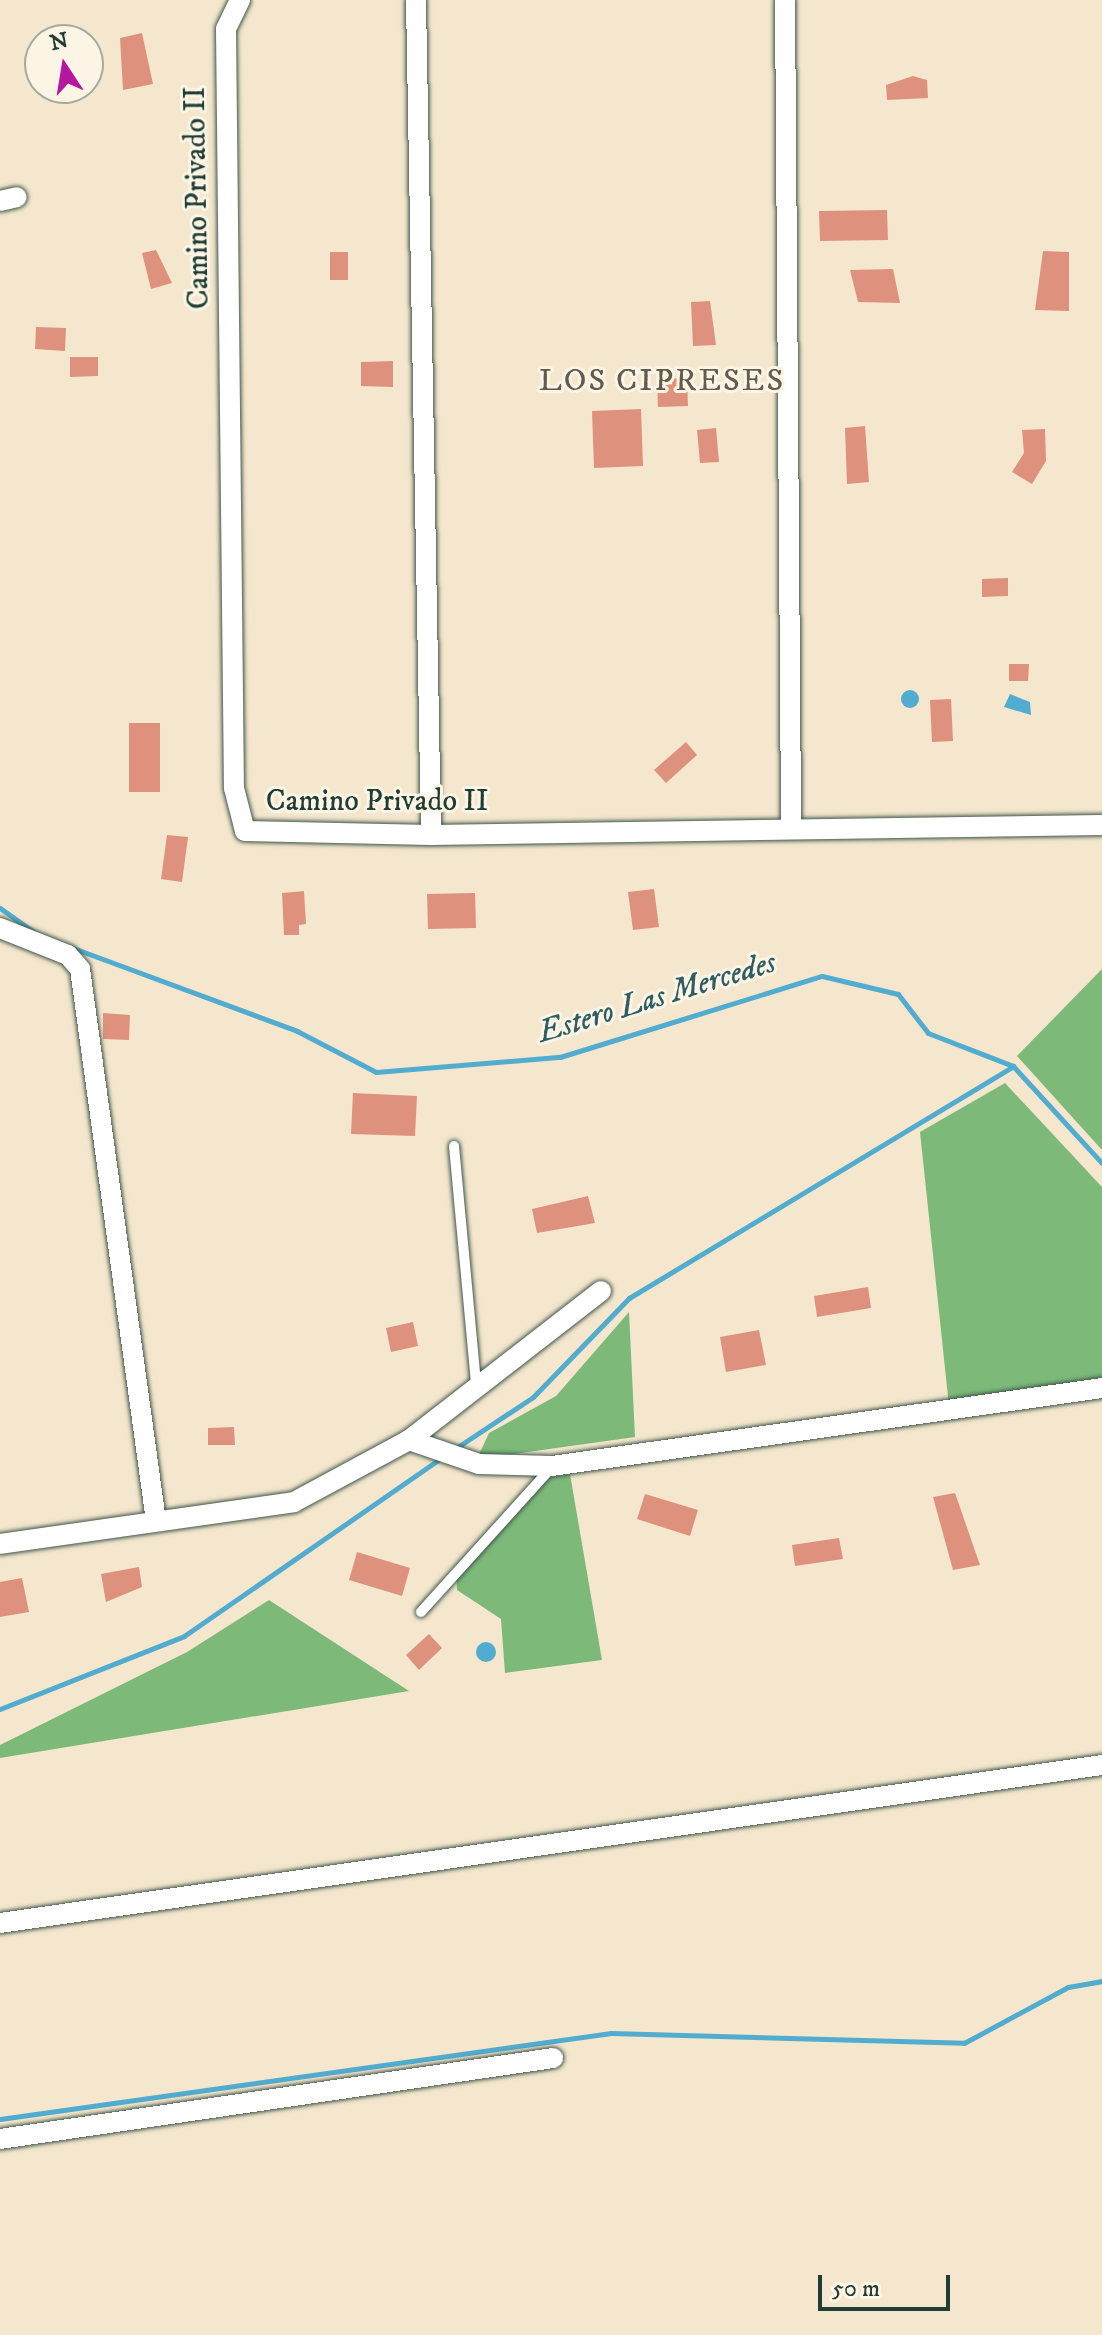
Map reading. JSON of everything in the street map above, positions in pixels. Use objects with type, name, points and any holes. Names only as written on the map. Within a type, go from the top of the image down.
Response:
[{"type":"street","points":[[416,0],[431,835]]},
{"type":"street","points":[[785,0],[791,828]]},
{"type":"street","name":"Camino Privado II","points":[[237,1],[226,29],[236,813],[245,831],[431,835],[1102,825]]},
{"type":"street","points":[[0,928],[68,955],[80,969],[156,1521]]},
{"type":"street","points":[[0,1544],[294,1502],[409,1440],[476,1384],[601,1291]]},
{"type":"street","points":[[409,1440],[514,1468],[552,1466],[1102,1388]]},
{"type":"street","points":[[0,1923],[1102,1765]]},
{"type":"street","points":[[0,2139],[553,2058]]},
{"type":"lane","points":[[454,1146],[476,1384]]},
{"type":"lane","points":[[421,1612],[552,1466]]},
{"type":"green space","points":[[1102,969],[1102,1150],[1017,1056]]},
{"type":"green space","points":[[1005,1083],[1102,1187],[1102,1386],[949,1406],[920,1132]]},
{"type":"green space","points":[[629,1312],[635,1437],[477,1459],[489,1433],[556,1396]]},
{"type":"green space","points":[[570,1474],[602,1660],[505,1673],[501,1619],[457,1590],[456,1565],[537,1479]]},
{"type":"green space","points":[[269,1600],[409,1691],[0,1758],[0,1745],[187,1652]]},
{"type":"water","points":[[910,690],[919,699],[910,708],[901,699]]},
{"type":"water","points":[[1010,694],[1030,702],[1031,715],[1004,707]]},
{"type":"water","points":[[486,1642],[493,1645],[496,1652],[493,1659],[486,1662],[479,1659],[476,1652],[479,1645]]},
{"type":"building","points":[[142,33],[153,84],[123,90],[120,38]]},
{"type":"building","points":[[913,76],[927,80],[928,98],[887,100],[886,85]]},
{"type":"building","points":[[887,210],[888,240],[820,241],[819,211]]},
{"type":"building","points":[[156,250],[172,283],[151,289],[142,253]]},
{"type":"building","points":[[1043,251],[1069,252],[1069,311],[1035,310]]},
{"type":"building","points":[[330,252],[348,252],[348,280],[330,280]]},
{"type":"building","points":[[893,269],[900,303],[858,302],[850,270]]},
{"type":"building","points":[[710,301],[716,345],[693,346],[691,302]]},
{"type":"building","points":[[36,327],[66,328],[65,351],[35,349]]},
{"type":"building","points":[[70,357],[98,357],[98,376],[70,377]]},
{"type":"building","points":[[393,361],[393,387],[361,386],[361,362]]},
{"type":"building","points":[[687,378],[688,406],[658,407],[657,379]]},
{"type":"building","points":[[641,409],[643,466],[594,468],[592,411]]},
{"type":"building","points":[[865,426],[869,482],[847,484],[845,428]]},
{"type":"building","points":[[716,428],[719,462],[700,463],[697,430]]},
{"type":"building","points":[[1045,429],[1046,461],[1032,484],[1012,472],[1024,453],[1022,430]]},
{"type":"building","points":[[1008,578],[1008,596],[982,597],[982,579]]},
{"type":"building","points":[[1009,664],[1029,664],[1028,681],[1009,681]]},
{"type":"building","points":[[951,699],[953,741],[932,742],[930,700]]},
{"type":"building","points":[[129,723],[160,723],[160,792],[129,792]]},
{"type":"building","points":[[686,742],[697,755],[666,783],[654,770]]},
{"type":"building","points":[[167,835],[188,837],[182,882],[161,879]]},
{"type":"building","points":[[654,889],[659,927],[633,930],[628,892]]},
{"type":"building","points":[[304,891],[306,924],[299,925],[299,935],[284,935],[282,893]]},
{"type":"building","points":[[475,893],[476,928],[428,929],[427,894]]},
{"type":"building","points":[[103,1013],[130,1015],[129,1040],[103,1039]]},
{"type":"building","points":[[353,1093],[417,1096],[415,1136],[351,1134]]},
{"type":"building","points":[[588,1196],[595,1223],[537,1233],[532,1209]]},
{"type":"building","points":[[868,1287],[871,1308],[817,1317],[814,1296]]},
{"type":"building","points":[[413,1322],[418,1346],[391,1352],[386,1328]]},
{"type":"building","points":[[759,1330],[766,1365],[726,1372],[720,1337]]},
{"type":"building","points":[[234,1427],[235,1445],[208,1445],[208,1428]]},
{"type":"building","points":[[955,1493],[980,1565],[953,1570],[933,1497]]},
{"type":"building","points":[[645,1494],[698,1510],[690,1536],[637,1519]]},
{"type":"building","points":[[839,1538],[843,1559],[795,1566],[792,1545]]},
{"type":"building","points":[[357,1552],[410,1568],[402,1596],[349,1580]]},
{"type":"building","points":[[139,1567],[142,1587],[106,1602],[101,1574]]},
{"type":"building","points":[[22,1578],[29,1612],[0,1617],[0,1582]]},
{"type":"building","points":[[429,1634],[442,1648],[419,1670],[406,1655]]},
{"type":"waterway","name":"Estero Las Mercedes","points":[[0,908],[34,932]]},
{"type":"waterway","name":"Estero Las Mercedes","points":[[73,948],[297,1031],[376,1072],[560,1057],[822,976],[898,994],[928,1033],[1013,1066],[1102,1163]]},
{"type":"waterway","points":[[453,1450],[533,1397],[629,1298],[1013,1066]]},
{"type":"waterway","points":[[0,1709],[184,1636],[441,1458]]},
{"type":"waterway","points":[[0,2119],[611,2033],[964,2043],[1068,1987],[1102,1981]]},
{"type":"district","name":"LOS CIPRESES","points":[[662,381]]}]
